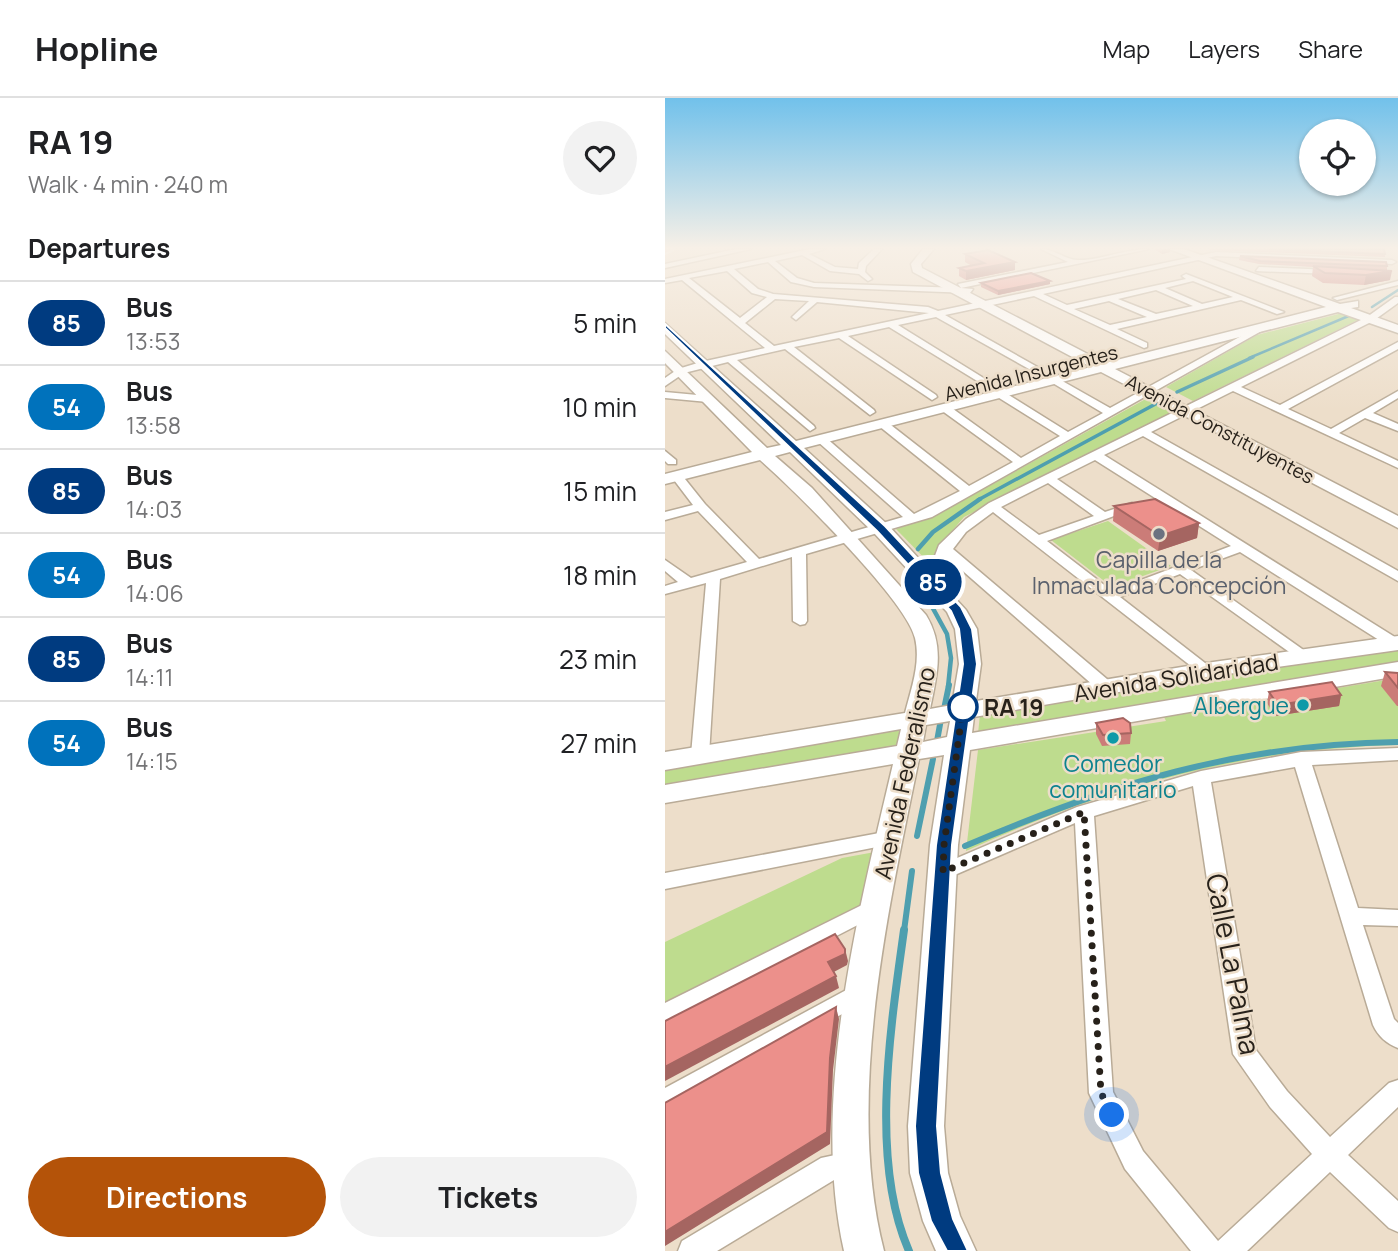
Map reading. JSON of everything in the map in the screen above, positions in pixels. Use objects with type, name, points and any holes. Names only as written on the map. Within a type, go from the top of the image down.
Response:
[{"type":"street","points":[[713,303],[771,348]]},
{"type":"street","points":[[739,323],[764,303]]},
{"type":"street","points":[[796,317],[812,303]]},
{"type":"street","points":[[863,303],[918,307],[936,314],[1038,372]]},
{"type":"street","points":[[854,315],[866,303]]},
{"type":"street","points":[[665,383],[681,371],[704,364],[985,303]]},
{"type":"street","name":"Avenida Constituyentes","points":[[990,303],[1322,477],[1398,512]]},
{"type":"street","points":[[1055,303],[1144,345]]},
{"type":"street","points":[[1066,308],[1089,303]]},
{"type":"street","points":[[1122,303],[1156,317]]},
{"type":"street","points":[[1192,303],[1202,307]]},
{"type":"street","points":[[1109,328],[1219,303]]},
{"type":"street","points":[[1257,303],[1280,312]]},
{"type":"street","name":"Avenida Insurgentes","points":[[669,467],[815,434],[883,424],[1054,380],[1144,345],[1316,303]]},
{"type":"street","name":"Avenida Insurgentes","points":[[1334,303],[1354,304]]},
{"type":"street","name":"Avenida Insurgentes","points":[[815,434],[870,412],[1038,372],[1100,362],[1268,325],[1337,303]]},
{"type":"street","points":[[1337,303],[1376,316],[1398,319]]},
{"type":"street","points":[[932,582],[944,548],[970,520],[993,506],[1376,316],[1393,303]]},
{"type":"street","points":[[1354,304],[1398,329]]},
{"type":"street","points":[[717,306],[755,310]]},
{"type":"street","points":[[890,324],[987,384]]},
{"type":"street","points":[[665,590],[912,519],[969,492],[1268,325]]},
{"type":"street","name":"Avenida Federalismo","points":[[665,327],[881,529],[956,610],[969,642],[970,664],[943,872],[926,1126],[929,1173],[942,1221],[956,1251]]},
{"type":"street","points":[[840,334],[932,397]]},
{"type":"street","points":[[785,345],[870,412]]},
{"type":"street","points":[[1281,409],[1398,345]]},
{"type":"street","name":"Avenida Federalismo","points":[[665,355],[757,448],[806,492],[910,607],[922,622],[928,638],[927,669],[876,906],[852,1078],[847,1142],[851,1198],[864,1251]]},
{"type":"street","points":[[730,358],[912,519]]},
{"type":"street","points":[[1054,380],[1111,413]]},
{"type":"street","points":[[1233,387],[1398,464]]},
{"type":"street","points":[[1000,394],[1069,437]]},
{"type":"street","points":[[1332,433],[1398,394]]},
{"type":"street","points":[[665,395],[708,399]]},
{"type":"street","points":[[945,408],[1021,463]]},
{"type":"street","points":[[1365,414],[1398,428]]},
{"type":"street","points":[[883,424],[969,492]]},
{"type":"street","points":[[1144,432],[1398,577]]},
{"type":"street","points":[[1096,455],[1397,643]]},
{"type":"street","points":[[669,467],[701,507],[756,563]]},
{"type":"street","name":"Avenida Constituyentes","points":[[1322,477],[1398,523]]},
{"type":"street","points":[[1049,479],[1103,517]]},
{"type":"street","points":[[1037,540],[1164,496]]},
{"type":"street","points":[[993,506],[1206,670]]},
{"type":"street","points":[[665,516],[701,507]]},
{"type":"street","points":[[1110,596],[1243,546]]},
{"type":"street","points":[[944,548],[1108,689]]},
{"type":"street","points":[[799,551],[800,621]]},
{"type":"street","points":[[665,564],[688,583]]},
{"type":"street","points":[[1181,569],[1304,656]]},
{"type":"street","points":[[700,755],[713,576]]},
{"type":"street","name":"Avenida Solidaridad","points":[[665,794],[908,752],[960,727],[1108,689],[1206,670],[1397,643]]},
{"type":"street","name":"Avenida Solidaridad","points":[[665,761],[916,719],[960,727],[1398,669]]},
{"type":"street","points":[[943,872],[1084,812],[1201,777],[1301,758],[1398,754]]},
{"type":"street","points":[[1301,758],[1384,1024],[1398,1038]]},
{"type":"street","name":"Calle La Palma","points":[[1201,777],[1245,1054],[1267,1088],[1331,1156],[1398,1219]]},
{"type":"street","points":[[1084,812],[1101,1093],[1134,1160],[1209,1251]]},
{"type":"street","points":[[665,881],[890,838]]},
{"type":"street","points":[[665,1014],[876,906]]},
{"type":"street","points":[[1350,916],[1398,918]]},
{"type":"street","points":[[665,1101],[864,990]]},
{"type":"street","points":[[1227,1251],[1398,1091]]},
{"type":"street","points":[[692,1251],[830,1167],[849,1165]]},
{"type":"green space","points":[[1346,312],[1362,318],[1193,401],[1166,387],[1257,335]]},
{"type":"green space","points":[[1151,396],[1179,409],[964,517],[941,544],[932,566],[896,529],[937,515]]},
{"type":"green space","points":[[1108,521],[1171,566],[1112,587],[1051,540]]},
{"type":"green space","points":[[1398,645],[1398,662],[978,734],[980,714]]},
{"type":"green space","points":[[1398,678],[1398,745],[1285,754],[1176,776],[1071,808],[966,851],[978,750],[1166,721],[1164,717]]},
{"type":"green space","points":[[908,726],[902,746],[665,787],[665,767]]},
{"type":"green space","points":[[875,852],[867,902],[665,1003],[665,942],[842,858]]},
{"type":"building","points":[[1155,499],[1199,523],[1160,536],[1114,506]]},
{"type":"building","points":[[1385,672],[1398,673],[1398,688]]},
{"type":"building","points":[[1332,682],[1341,695],[1278,705],[1269,692]]},
{"type":"building","points":[[1123,718],[1130,723],[1131,733],[1103,735],[1096,723]]},
{"type":"building","points":[[835,934],[845,949],[845,954],[828,962],[836,976],[665,1067],[665,1021]]},
{"type":"building","points":[[836,1007],[830,1058],[827,1132],[665,1232],[665,1103]]},
{"type":"waterway","points":[[1372,307],[1378,303]]},
{"type":"waterway","points":[[1249,358],[1351,315]]},
{"type":"waterway","points":[[1177,392],[1253,357]]},
{"type":"waterway","points":[[978,500],[1161,401]]},
{"type":"waterway","points":[[918,549],[933,532],[980,499]]},
{"type":"waterway","points":[[913,572],[947,634],[951,658],[948,687]]},
{"type":"waterway","points":[[944,709],[949,685]]},
{"type":"waterway","points":[[937,741],[941,719]]},
{"type":"waterway","points":[[965,846],[1124,786],[1229,759],[1340,744],[1398,742]]},
{"type":"waterway","points":[[917,836],[933,759]]},
{"type":"waterway","points":[[904,931],[912,871]]},
{"type":"waterway","points":[[904,930],[889,1049],[886,1135],[897,1215],[909,1251]]},
{"type":"bus line","name":"85","points":[[665,327],[881,529],[956,610],[966,629],[970,664],[944,845],[926,1126],[929,1173],[942,1221],[956,1251]]},
{"type":"place","name":"Capilla de la Inmaculada Concepción","points":[[1159,534]]},
{"type":"place","name":"Albergue","points":[[1303,705]]},
{"type":"place","name":"RA 19","points":[[963,707]]},
{"type":"place","name":"Comedor comunitario","points":[[1113,738]]},
{"type":"route","points":[[963,707],[944,845],[943,872],[1084,812],[1101,1093],[1112,1115]]}]
